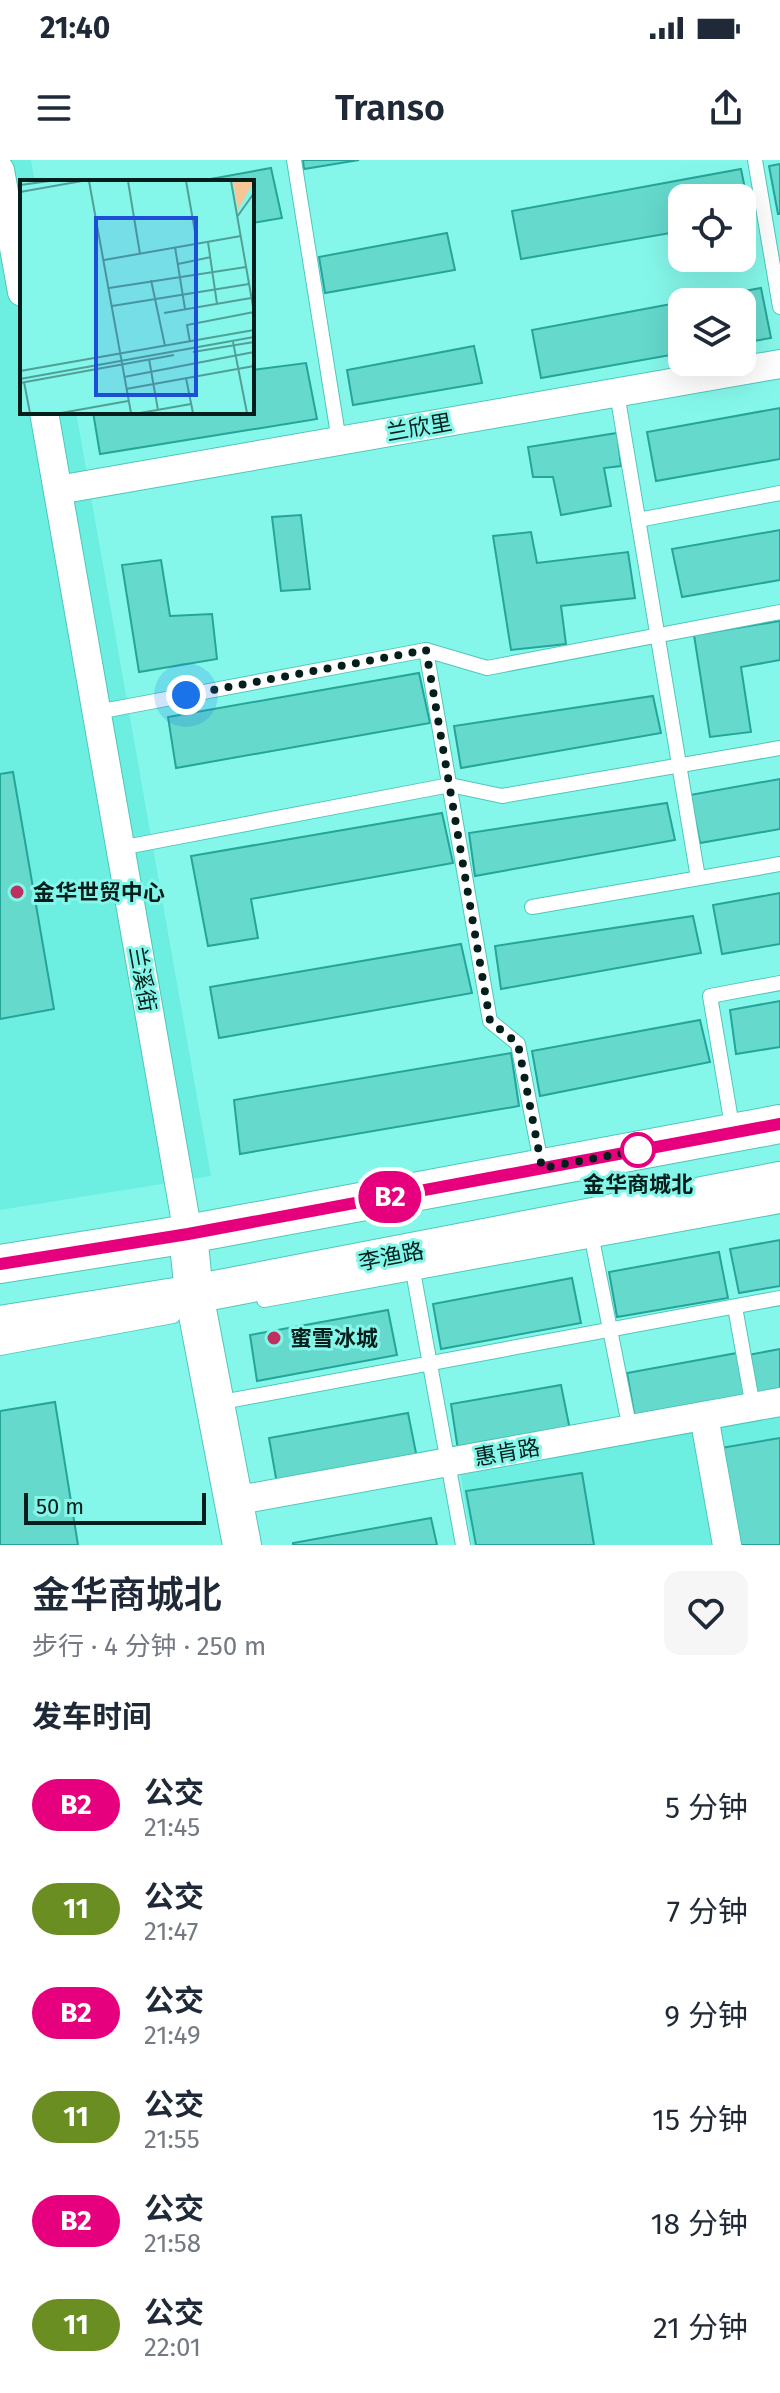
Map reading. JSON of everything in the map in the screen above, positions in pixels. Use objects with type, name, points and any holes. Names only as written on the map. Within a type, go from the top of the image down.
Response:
[{"type":"main road","points":[[0,1264],[188,1234],[780,1124]]},
{"type":"main road","name":"李渔路","points":[[0,1325],[202,1305],[590,1229],[780,1181]]},
{"type":"main road","name":"兰溪街","points":[[188,1234],[242,1545]]},
{"type":"street","points":[[0,170],[20,281]]},
{"type":"street","name":"兰欣里","points":[[58,490],[780,364]]},
{"type":"street","name":"兰溪街","points":[[44,414],[188,1234]]},
{"type":"street","name":"惠肯路","points":[[233,1501],[767,1405]]},
{"type":"street","points":[[704,1416],[727,1545]]},
{"type":"lane","points":[[294,160],[339,441]]},
{"type":"lane","points":[[755,160],[780,307]]},
{"type":"lane","points":[[617,393],[698,878]]},
{"type":"lane","points":[[638,520],[780,493]]},
{"type":"lane","points":[[97,712],[426,650],[487,668],[656,633],[780,612]]},
{"type":"lane","points":[[426,650],[490,1021],[518,1044],[542,1168]]},
{"type":"lane","points":[[120,848],[450,785],[502,796],[780,748]]},
{"type":"lane","points":[[532,907],[780,864]]},
{"type":"lane","points":[[733,1133],[710,996],[780,983]]},
{"type":"lane","points":[[630,1430],[590,1229],[780,1206]]},
{"type":"lane","points":[[244,1303],[412,1262],[463,1545]]},
{"type":"lane","points":[[217,1403],[780,1298]]},
{"type":"lane","points":[[0,1348],[202,1305]]},
{"type":"lane","points":[[735,1307],[767,1405]]},
{"type":"shaded area","points":[[0,160],[31,160],[35,180],[20,180],[20,414],[76,414],[211,1176],[0,1210]]},
{"type":"shaded area","points":[[780,1414],[780,1545],[472,1545],[460,1471]]},
{"type":"building","points":[[303,160],[359,160],[304,169]]},
{"type":"building","points":[[780,164],[780,214],[778,214],[769,166]]},
{"type":"building","points":[[271,168],[282,218],[254,223],[254,180],[205,180]]},
{"type":"building","points":[[741,169],[744,184],[668,184],[668,233],[521,259],[512,211]]},
{"type":"building","points":[[447,233],[455,270],[325,293],[319,257]]},
{"type":"building","points":[[761,288],[771,338],[756,341],[756,289]]},
{"type":"building","points":[[668,305],[668,355],[541,378],[532,330]]},
{"type":"building","points":[[474,346],[482,383],[353,405],[347,370]]},
{"type":"building","points":[[306,363],[317,419],[100,454],[93,414],[254,414],[254,370]]},
{"type":"building","points":[[780,408],[780,459],[656,481],[647,432]]},
{"type":"building","points":[[617,433],[621,466],[604,468],[611,506],[561,515],[553,477],[533,477],[528,447]]},
{"type":"building","points":[[301,515],[310,589],[281,591],[272,517]]},
{"type":"building","points":[[780,530],[780,580],[682,597],[672,549]]},
{"type":"building","points":[[531,532],[537,563],[628,552],[635,598],[561,606],[566,644],[511,650],[493,536]]},
{"type":"building","points":[[161,560],[170,616],[212,614],[217,659],[139,672],[122,565]]},
{"type":"building","points":[[780,621],[780,660],[741,667],[751,732],[710,737],[694,635]]},
{"type":"building","points":[[419,673],[430,723],[176,768],[168,717]]},
{"type":"building","points":[[653,696],[661,733],[461,768],[454,726]]},
{"type":"building","name":"金华世贸中心","points":[[13,772],[54,1009],[0,1019],[0,774]]},
{"type":"building","points":[[780,779],[780,829],[700,843],[690,795]]},
{"type":"building","points":[[667,803],[675,840],[475,876],[469,833]]},
{"type":"building","points":[[442,813],[453,863],[251,899],[258,938],[208,946],[191,856]]},
{"type":"building","points":[[780,893],[780,944],[722,954],[713,905]]},
{"type":"building","points":[[693,916],[701,953],[501,989],[495,946]]},
{"type":"building","points":[[461,944],[472,993],[219,1038],[210,987]]},
{"type":"building","points":[[780,1001],[780,1047],[736,1054],[730,1010]]},
{"type":"building","points":[[700,1020],[710,1062],[540,1096],[532,1051]]},
{"type":"building","points":[[511,1053],[519,1106],[240,1154],[234,1100]]},
{"type":"building","points":[[780,1240],[780,1286],[739,1293],[730,1249]]},
{"type":"building","points":[[719,1252],[728,1298],[617,1317],[609,1272]]},
{"type":"building","points":[[572,1278],[581,1323],[441,1349],[433,1304]]},
{"type":"building","points":[[388,1310],[397,1355],[257,1381],[250,1335]]},
{"type":"building","points":[[780,1349],[780,1395],[757,1399],[748,1355]]},
{"type":"building","points":[[737,1353],[746,1399],[635,1419],[627,1373]]},
{"type":"building","points":[[561,1385],[570,1430],[458,1450],[451,1404]]},
{"type":"building","points":[[55,1402],[78,1545],[0,1545],[0,1411]]},
{"type":"building","points":[[408,1413],[417,1458],[277,1484],[269,1438]]},
{"type":"building","points":[[780,1438],[780,1545],[740,1545],[721,1448]]},
{"type":"building","points":[[582,1473],[594,1545],[476,1545],[466,1491]]},
{"type":"building","points":[[431,1518],[437,1545],[293,1545],[293,1543]]},
{"type":"bus line","name":"B2","points":[[0,1264],[188,1234],[780,1124]]},
{"type":"place","name":"金华世贸中心","points":[[17,892]]},
{"type":"place","name":"金华商城北","points":[[638,1150]]},
{"type":"place","name":"蜜雪冰城","points":[[274,1338]]},
{"type":"route","points":[[186,695],[426,650],[490,1021],[518,1044],[542,1168],[651,1148],[638,1150]]}]
